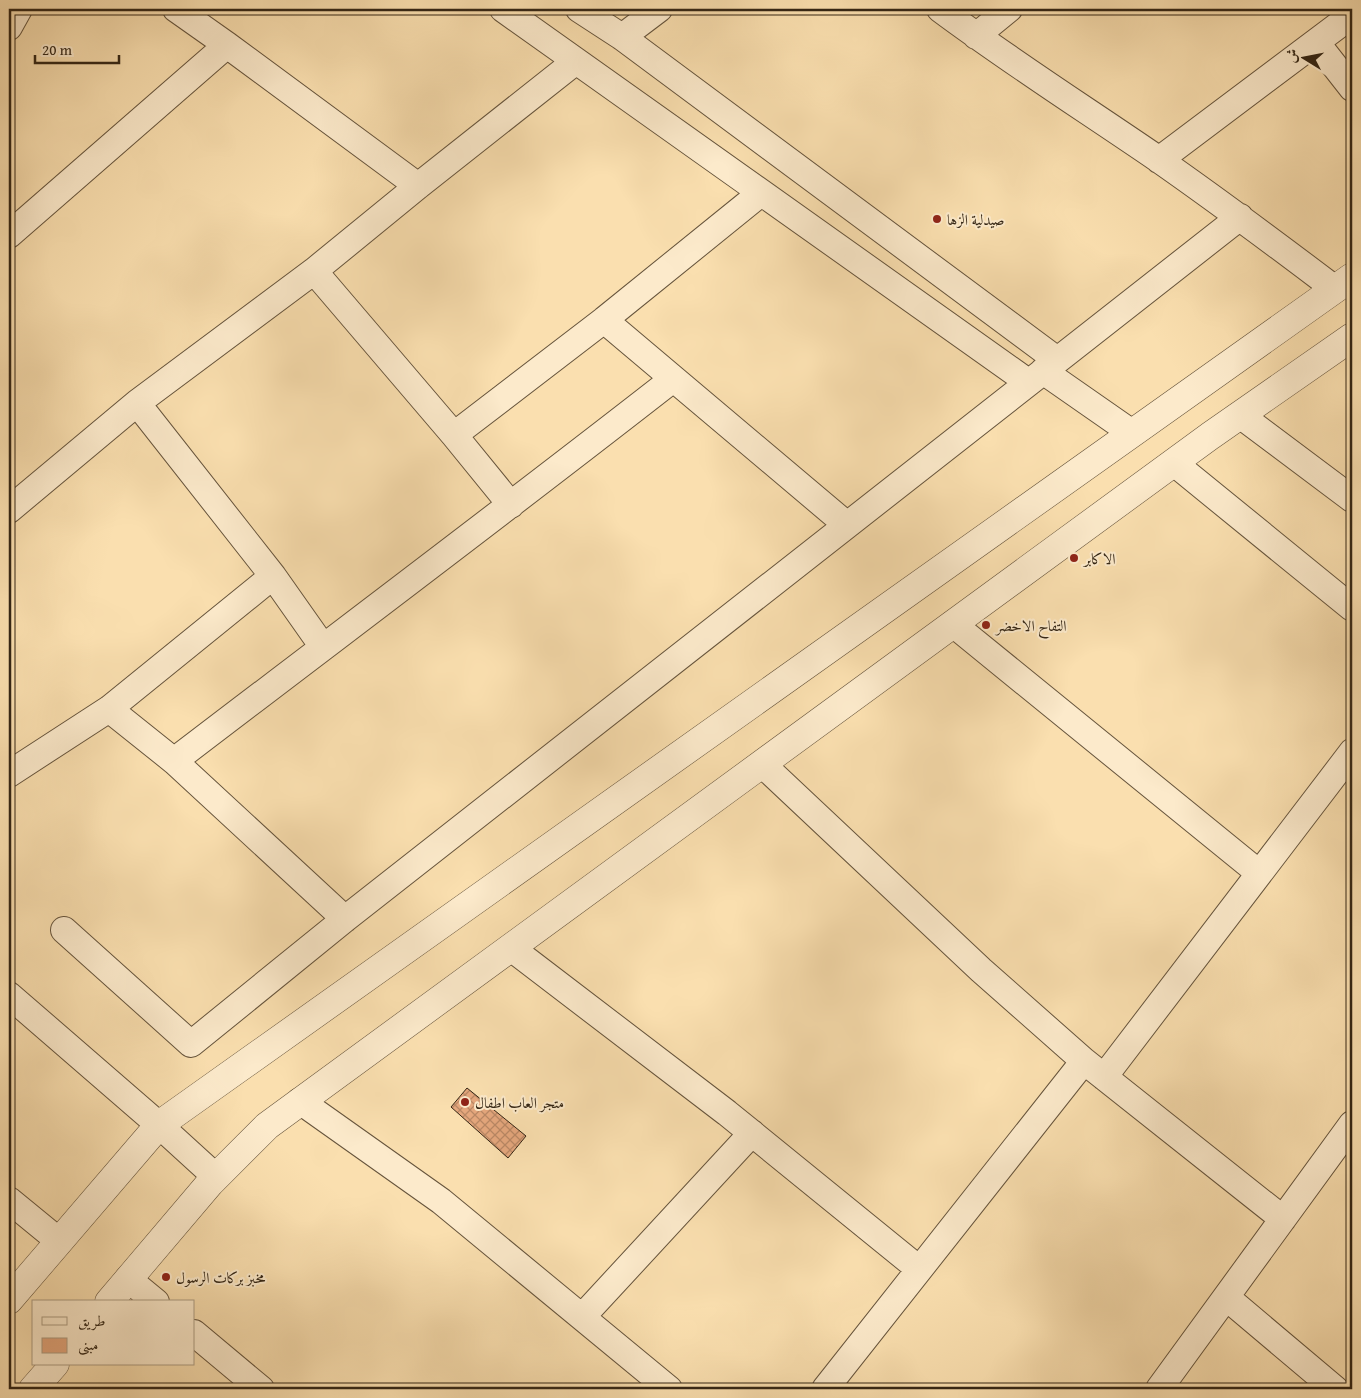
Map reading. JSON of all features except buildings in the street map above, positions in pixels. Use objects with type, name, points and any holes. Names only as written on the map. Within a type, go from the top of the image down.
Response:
[{"type":"street","points":[[9,27],[19,9]]},
{"type":"street","points":[[176,9],[228,45],[418,186]]},
{"type":"street","points":[[503,9],[761,193],[1043,371],[1132,433]]},
{"type":"street","points":[[580,9],[622,37],[712,104],[1043,371]]},
{"type":"street","points":[[622,37],[658,9]]},
{"type":"street","points":[[9,1300],[159,1125],[1344,283],[1240,217],[976,36],[940,9]]},
{"type":"street","points":[[976,36],[1010,9]]},
{"type":"street","points":[[1159,160],[1352,15]]},
{"type":"street","points":[[1316,42],[1352,88]]},
{"type":"street","points":[[9,235],[228,45]]},
{"type":"street","points":[[9,510],[137,403],[314,271],[576,61]]},
{"type":"street","points":[[688,140],[712,104]]},
{"type":"street","points":[[454,435],[604,320],[761,193]]},
{"type":"street","points":[[64,930],[191,1044],[345,919],[1240,217]]},
{"type":"street","points":[[314,271],[511,505]]},
{"type":"street","points":[[604,320],[847,525]]},
{"type":"street","points":[[111,1300],[216,1177],[267,1126],[1240,415],[1352,337]]},
{"type":"street","points":[[174,761],[511,505],[673,379]]},
{"type":"street","points":[[137,403],[273,576],[323,647]]},
{"type":"street","points":[[1240,415],[1352,498]]},
{"type":"street","points":[[1174,463],[1352,608]]},
{"type":"street","points":[[9,774],[109,709],[273,576]]},
{"type":"street","points":[[953,624],[1260,873]]},
{"type":"street","points":[[109,709],[174,761],[345,919]]},
{"type":"street","points":[[1104,1077],[1352,752]]},
{"type":"street","points":[[762,764],[982,970],[1084,1061],[1283,1220]]},
{"type":"street","points":[[511,948],[752,1133],[919,1269]]},
{"type":"street","points":[[9,995],[216,1177]]},
{"type":"street","points":[[825,1389],[1084,1061]]},
{"type":"street","points":[[300,1102],[441,1201],[668,1389]]},
{"type":"street","points":[[1159,1389],[1352,1126]]},
{"type":"street","points":[[582,1317],[752,1133]]},
{"type":"street","points":[[9,1200],[59,1241]]},
{"type":"street","points":[[128,1279],[154,1300]]},
{"type":"street","points":[[1226,1297],[1335,1389]]},
{"type":"street","points":[[195,1335],[261,1389]]},
{"type":"street","points":[[33,1389],[53,1366]]},
{"type":"place","name":"صيدلية الزها","points":[[937,219]]},
{"type":"place","name":"الاكابر","points":[[1074,558]]},
{"type":"place","name":"التفاح الاخضر","points":[[986,625]]},
{"type":"place","name":"متجر العاب اطفال","points":[[465,1102]]},
{"type":"place","name":"مخبز بركات الرسول","points":[[166,1277]]}]
